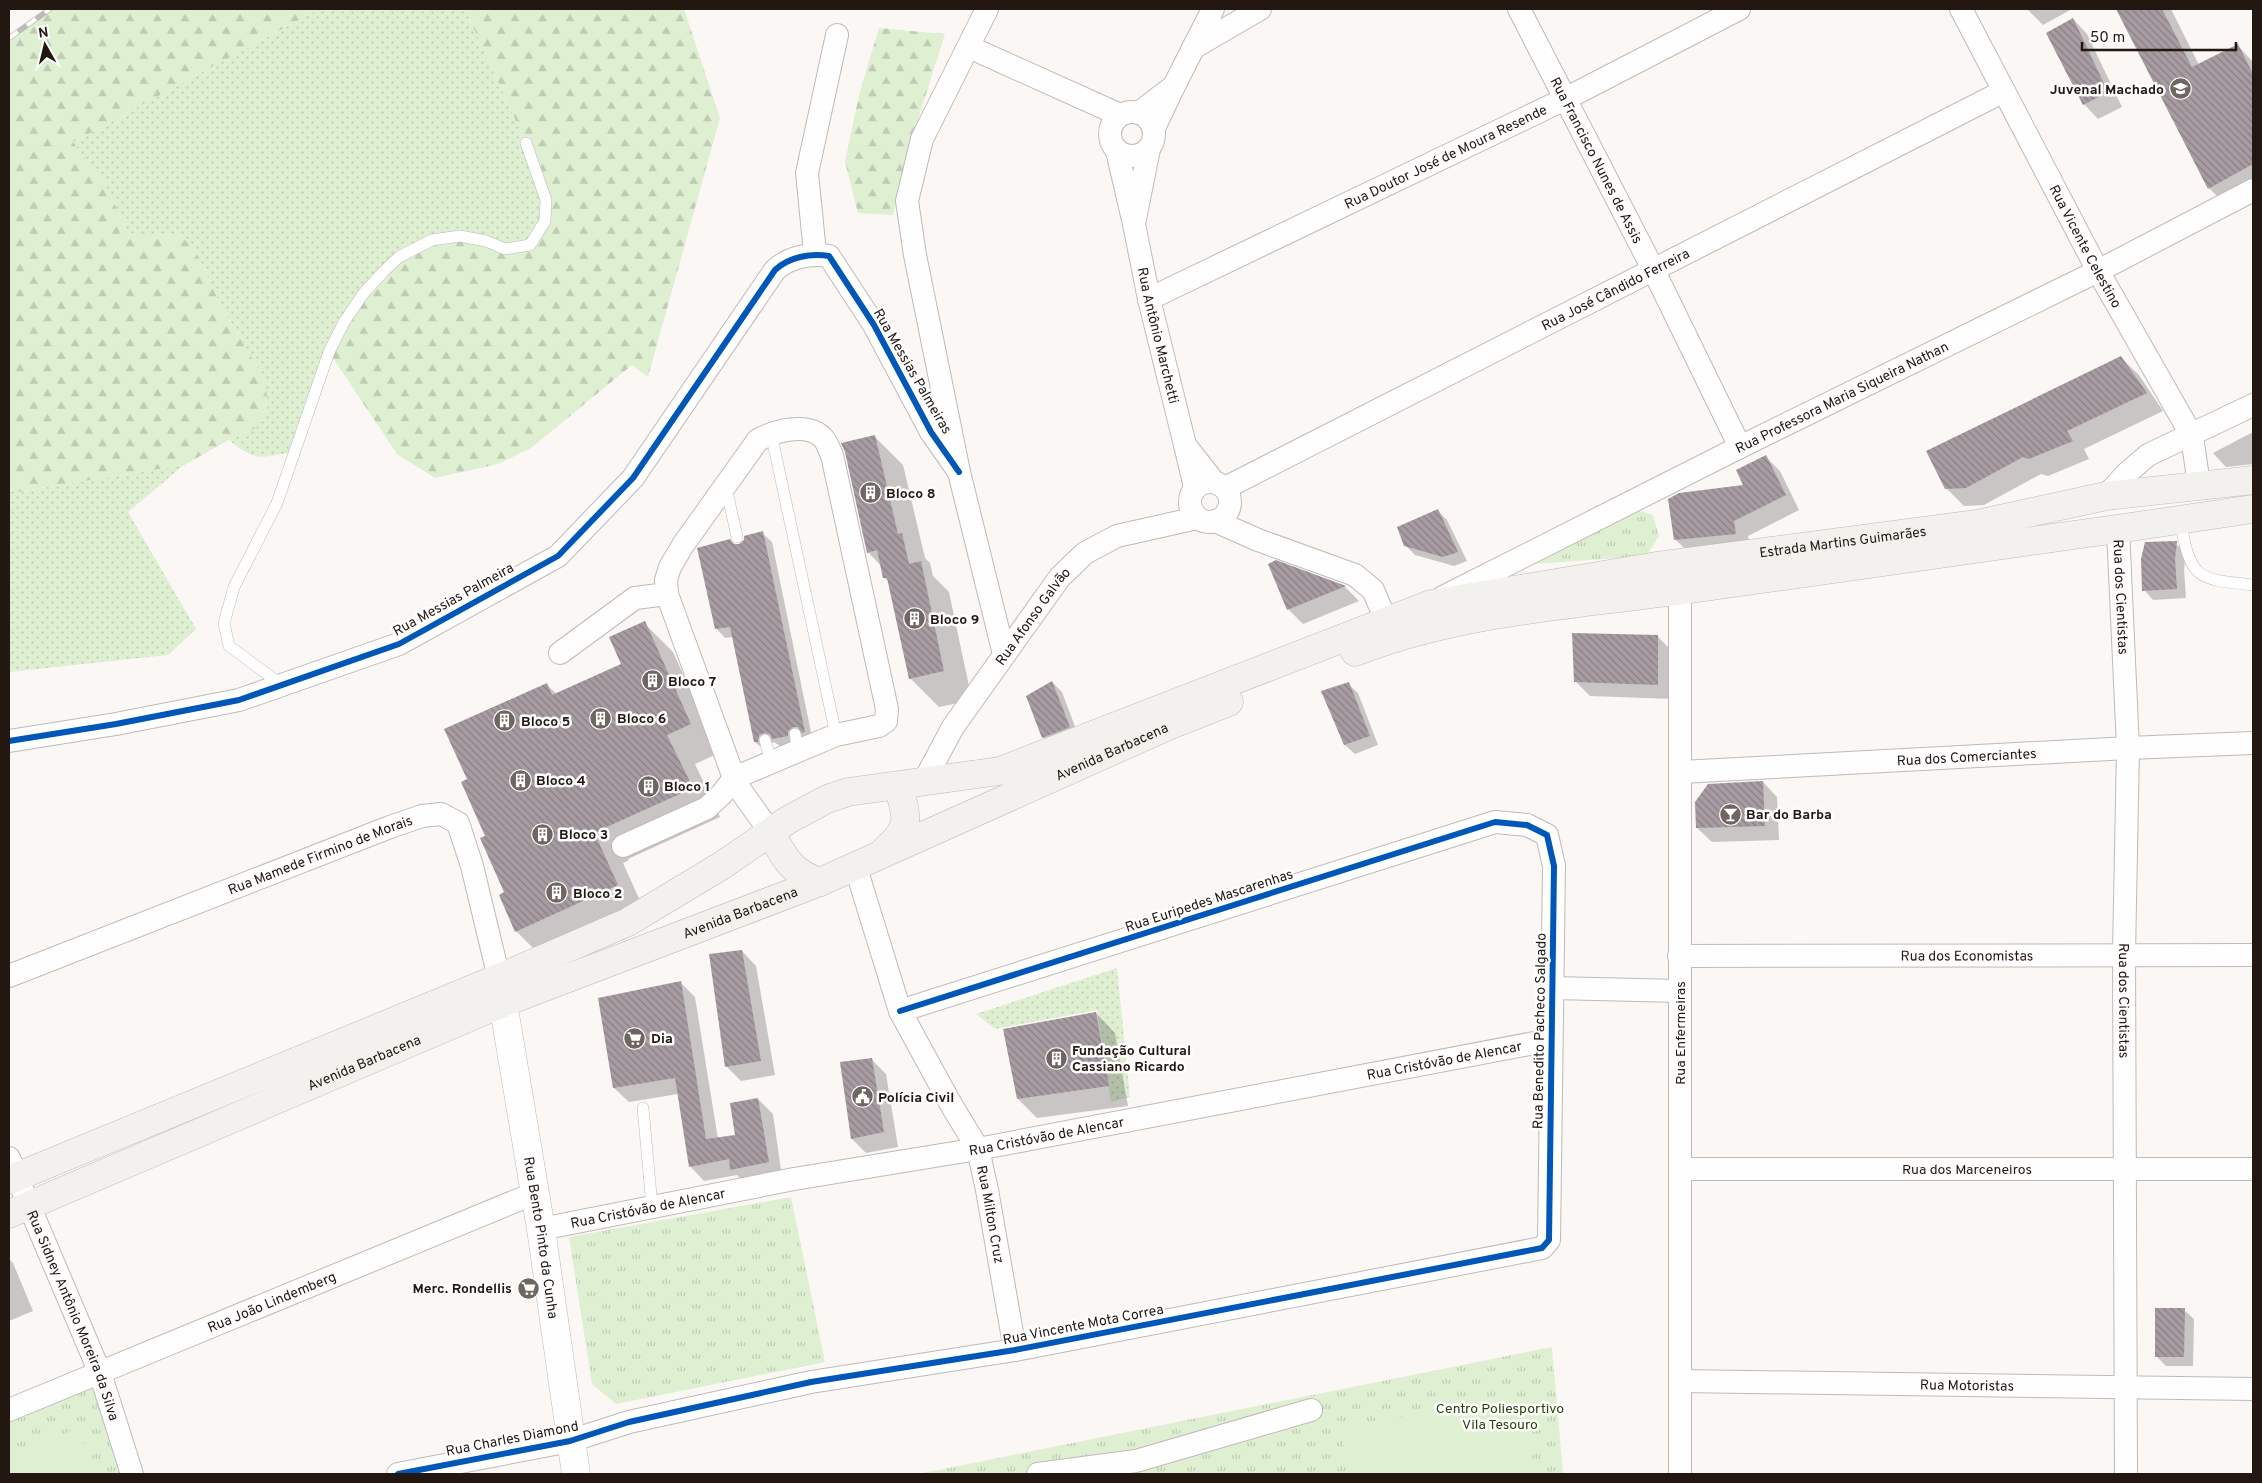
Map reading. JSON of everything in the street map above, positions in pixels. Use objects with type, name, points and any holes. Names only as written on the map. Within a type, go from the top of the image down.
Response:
[{"type":"main road","name":"Estrada Martins Guimarães","points":[[1430,604],[1657,566],[1977,524],[2106,496],[2253,480]]},
{"type":"main road","points":[[2188,518],[2201,505],[2199,485]]},
{"type":"main road","points":[[2106,496],[2107,510],[2118,529]]},
{"type":"main road","name":"Estrada Martins Guimarães","points":[[1473,618],[1680,591],[2253,509]]},
{"type":"main road","name":"Avenida Barbacena","points":[[19,1210],[501,991],[628,922],[721,866],[788,820],[827,799],[848,792],[910,785],[1000,771],[1430,604]]},
{"type":"main road","name":"Avenida Barbacena","points":[[11,1171],[501,991],[820,882],[1177,722],[1384,641],[1473,618]]},
{"type":"main road","points":[[868,860],[896,840],[904,828],[910,785]]},
{"type":"main road","points":[[771,833],[790,865],[805,877],[820,882]]},
{"type":"street","points":[[987,9],[922,139],[906,201],[959,472],[1004,654]]},
{"type":"street","points":[[1134,224],[1141,126],[1174,86],[1213,9]]},
{"type":"street","points":[[1194,48],[1260,9]]},
{"type":"street","name":"Rua Francisco Nunes de Assis","points":[[1519,9],[1567,98],[1740,447]]},
{"type":"street","name":"Rua Doutor José de Moura Resende","points":[[1149,299],[1567,98],[1739,9]]},
{"type":"street","name":"Rua Vicente Celestino","points":[[1961,9],[2098,271],[2192,436],[2199,485]]},
{"type":"street","points":[[815,254],[807,173],[837,35]]},
{"type":"street","points":[[969,47],[1141,126]]},
{"type":"street","name":"Rua José Cândido Ferreira","points":[[1211,486],[1653,269],[2004,91]]},
{"type":"street","name":"Rua Antônio Marchetti","points":[[1141,126],[1111,126],[1110,132],[1113,146],[1117,151],[1149,299],[1185,445],[1211,486]]},
{"type":"street","points":[[1117,151],[1130,156],[1144,154],[1141,126]]},
{"type":"street","name":"Rua Professora Maria Siqueira Nathan","points":[[1430,604],[1740,447],[2098,271],[2253,190]]},
{"type":"street","name":"Rua Messias Palmeira","points":[[9,741],[116,724],[239,700],[399,644],[558,556],[633,478],[775,270],[783,262],[815,254]]},
{"type":"street","name":"Rua Messias Palmeiras","points":[[815,254],[828,256],[874,326],[931,432],[959,472]]},
{"type":"street","points":[[2106,496],[2126,473],[2148,456],[2168,444],[2192,436],[2253,405]]},
{"type":"street","points":[[623,846],[707,808],[722,794],[734,778],[771,762],[796,743],[879,726],[886,721],[888,710],[832,455],[823,437],[810,430],[771,432],[758,440],[683,545],[670,567],[666,580],[667,594],[734,778],[740,791],[771,833]]},
{"type":"street","points":[[1206,520],[1225,515],[1230,504],[1228,493],[1211,486],[1192,492],[1190,505],[1206,520],[1355,575],[1373,590],[1386,620]]},
{"type":"street","name":"Rua Afonso Galvão","points":[[910,785],[1060,577],[1085,553],[1117,536],[1206,520]]},
{"type":"street","name":"Rua dos Cientistas","points":[[2118,529],[2128,748],[2124,954],[2126,1474]]},
{"type":"street","name":"Rua Enfermeiras","points":[[1680,591],[1680,1474]]},
{"type":"street","points":[[560,653],[635,598],[667,594]]},
{"type":"street","name":"Rua dos Comerciantes","points":[[1681,772],[2253,743]]},
{"type":"street","name":"Rua Mamede Firmino de Morais","points":[[9,976],[390,827],[422,816],[441,814],[458,823],[472,866],[501,991]]},
{"type":"street","name":"Rua Euripedes Mascarenhas","points":[[900,1011],[1495,822],[1527,825]]},
{"type":"street","name":"Rua Benedito Pacheco Salgado","points":[[1527,825],[1548,835],[1554,866],[1553,988],[1550,1040],[1549,1240],[1542,1248]]},
{"type":"street","name":"Rua Milton Cruz","points":[[868,860],[900,1011],[949,1101],[978,1149],[988,1190],[1016,1350]]},
{"type":"street","name":"Rua dos Economistas","points":[[1680,956],[2253,955]]},
{"type":"street","points":[[1553,988],[1680,991]]},
{"type":"street","name":"Rua Bento Pinto da Cunha","points":[[501,991],[542,1229],[576,1474]]},
{"type":"street","name":"Rua Cristóvão de Alencar","points":[[542,1229],[794,1179],[978,1149],[1550,1040]]},
{"type":"street","name":"Rua dos Marceneiros","points":[[1681,1169],[2253,1169]]},
{"type":"street","name":"Rua Sidney Antônio Moreira da Silva","points":[[11,1171],[19,1210],[100,1373],[132,1474]]},
{"type":"street","name":"Rua João Lindemberg","points":[[9,1410],[535,1193]]},
{"type":"street","name":"Rua Vincente Mota Correa","points":[[630,1422],[812,1382],[1016,1350],[1542,1248]]},
{"type":"street","name":"Rua Motoristas","points":[[1681,1381],[2253,1389]]},
{"type":"street","points":[[1038,1474],[1136,1461],[1311,1410]]},
{"type":"street","name":"Rua Charles Diamond","points":[[398,1474],[570,1440],[630,1422]]},
{"type":"lane","points":[[282,685],[229,646],[224,624],[234,587],[277,503],[329,352],[344,322],[363,294],[399,257],[418,245],[432,240],[460,236],[486,241],[505,249],[530,245],[544,222],[546,200],[526,143]]},
{"type":"lane","points":[[771,432],[836,735]]},
{"type":"lane","points":[[726,487],[737,537]]},
{"type":"lane","points":[[2188,518],[2190,564],[2206,578],[2253,585]]},
{"type":"lane","points":[[765,740],[771,762]]},
{"type":"lane","points":[[643,1108],[652,1206]]},
{"type":"green space","points":[[50,9],[319,9],[73,142],[103,181],[129,233],[179,235],[194,248],[221,306],[265,380],[268,406],[256,428],[229,440],[184,465],[17,492],[9,490],[9,38]]},
{"type":"green space","points":[[319,9],[465,9],[526,143],[546,213],[530,245],[344,322],[294,452],[260,456],[246,452],[229,440],[256,428],[265,380],[221,306],[194,248],[179,235],[129,233],[103,181],[73,142]]},
{"type":"green space","points":[[465,9],[684,9],[720,118],[648,377],[632,365],[531,448],[498,464],[435,478],[397,454],[329,352],[384,271],[446,237],[497,246],[529,245],[546,213],[526,143]]},
{"type":"green space","points":[[879,28],[945,34],[913,135],[893,215],[858,213],[845,162],[859,95]]},
{"type":"green space","points":[[184,465],[128,512],[196,629],[168,655],[9,672],[9,490],[17,492]]},
{"type":"green space","points":[[1636,510],[1653,515],[1659,536],[1646,556],[1521,565]]},
{"type":"green space","points":[[1117,968],[1130,1097],[1111,1102],[1097,1010],[995,1029],[976,1014]]},
{"type":"green space","points":[[791,1197],[825,1362],[616,1404],[592,1384],[569,1237]]},
{"type":"green space","name":"Centro Poliesportivo Vila Tesouro","points":[[1552,1347],[1563,1474],[918,1474]]},
{"type":"green space","points":[[94,1387],[127,1474],[9,1474],[9,1422]]},
{"type":"green space","points":[[1526,1398],[1534,1474],[1348,1474],[1341,1426]]},
{"type":"green space","points":[[78,1428],[98,1474],[9,1474],[9,1456]]},
{"type":"building","name":"Juvenal Machado","points":[[2116,9],[2162,9],[2192,67],[2238,44],[2253,74],[2253,164],[2208,189]]},
{"type":"building","points":[[2073,18],[2108,92],[2083,105],[2046,33]]},
{"type":"building","points":[[2121,356],[2147,393],[2067,431],[2073,441],[2029,459],[2023,457],[1966,488],[1945,489],[1926,451]]},
{"type":"building","points":[[875,435],[898,534],[902,533],[909,564],[921,561],[944,671],[909,679],[887,578],[883,578],[877,550],[867,553],[845,452],[841,443]]},
{"type":"building","points":[[1766,455],[1786,495],[1734,521],[1736,534],[1674,540],[1668,499],[1679,493],[1743,485],[1736,470]]},
{"type":"building","points":[[1438,509],[1458,552],[1443,557],[1404,546],[1397,527]]},
{"type":"building","points":[[763,531],[805,732],[802,733],[798,727],[793,727],[788,731],[788,736],[772,739],[770,734],[764,733],[759,735],[758,742],[754,742],[730,627],[715,629],[697,548],[730,539],[734,544],[739,544],[744,540],[744,536]]},
{"type":"building","points":[[2177,541],[2175,559],[2177,589],[2142,591],[2141,559],[2145,542]]},
{"type":"building","points":[[1276,560],[1346,586],[1287,610],[1268,564]]},
{"type":"building","points":[[645,621],[691,724],[667,735],[693,788],[595,834],[618,885],[515,932],[499,895],[504,892],[480,838],[485,836],[461,782],[467,779],[444,729],[547,683],[552,695],[621,664],[609,637]]},
{"type":"building","points":[[1572,633],[1658,635],[1658,685],[1574,682]]},
{"type":"building","points":[[1052,681],[1070,727],[1042,738],[1026,696]]},
{"type":"building","points":[[1349,682],[1370,736],[1344,745],[1321,691]]},
{"type":"building","name":"Bar do Barba","points":[[1763,781],[1765,826],[1696,828],[1695,802],[1708,784]]},
{"type":"building","points":[[742,950],[761,1061],[725,1067],[709,954]]},
{"type":"building","points":[[681,981],[706,1139],[735,1135],[730,1103],[758,1098],[769,1162],[730,1170],[729,1159],[689,1167],[675,1078],[613,1088],[598,998]]},
{"type":"building","name":"Fundação Cultural Cassiano Ricardo","points":[[1096,1012],[1109,1086],[1017,1099],[1003,1029]]},
{"type":"building","name":"Polícia Civil","points":[[872,1058],[884,1132],[851,1139],[840,1062]]},
{"type":"building","points":[[2155,1308],[2185,1308],[2184,1357],[2155,1357]]},
{"type":"railway","points":[[9,38],[50,9]]},
{"type":"cycle path","points":[[9,741],[116,724],[239,700],[399,644],[558,556],[633,478],[775,270],[787,262],[800,257],[829,256],[874,325],[931,432],[959,472]]},
{"type":"cycle path","points":[[398,1474],[570,1441],[629,1422],[811,1382],[1015,1350],[1542,1248],[1549,1240],[1554,866],[1547,835],[1527,825],[1495,822],[900,1011]]},
{"type":"place","name":"Juvenal Machado","points":[[2180,89]]},
{"type":"place","name":"Bloco 8","points":[[870,493]]},
{"type":"place","name":"Bloco 9","points":[[914,619]]},
{"type":"place","name":"Bloco 7","points":[[652,681]]},
{"type":"place","name":"Bloco 6","points":[[601,718]]},
{"type":"place","name":"Bloco 5","points":[[505,721]]},
{"type":"place","name":"Bloco 4","points":[[520,780]]},
{"type":"place","name":"Bloco 1","points":[[648,786]]},
{"type":"place","name":"Bar do Barba","points":[[1730,814]]},
{"type":"place","name":"Bloco 3","points":[[543,834]]},
{"type":"place","name":"Bloco 2","points":[[557,893]]},
{"type":"place","name":"Dia","points":[[635,1038]]},
{"type":"place","name":"Fundação Cultural Cassiano Ricardo","points":[[1056,1058]]},
{"type":"place","name":"Polícia Civil","points":[[862,1097]]},
{"type":"place","name":"Merc. Rondellis","points":[[528,1288]]}]
